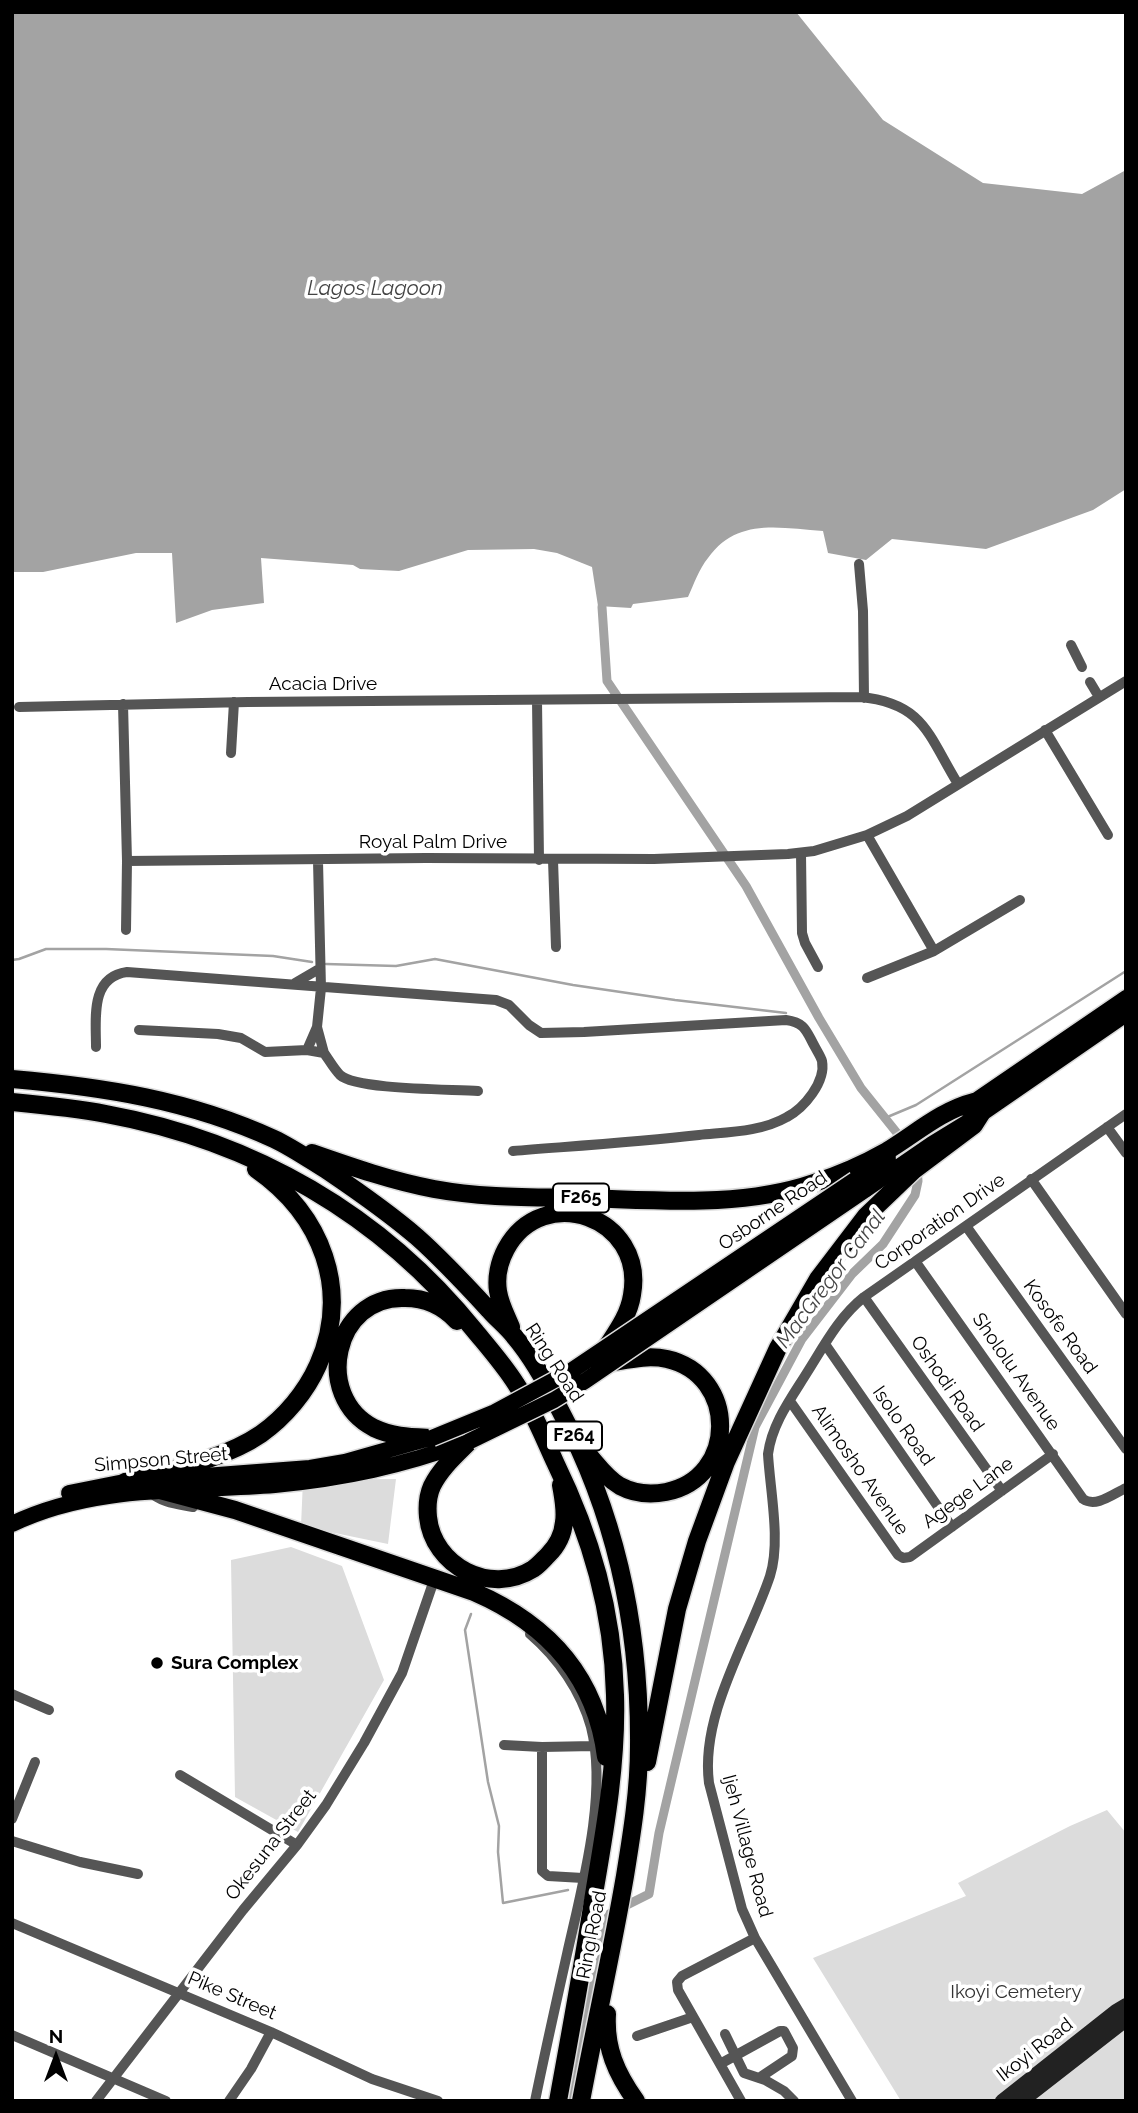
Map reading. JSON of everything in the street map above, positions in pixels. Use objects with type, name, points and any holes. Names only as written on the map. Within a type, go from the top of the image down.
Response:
[{"type":"highway","name":"Ring Road","points":[[12,1079],[64,1083],[136,1094],[188,1108],[275,1140],[310,1160],[392,1216],[457,1275],[515,1336],[549,1388],[578,1444],[608,1524],[630,1612],[637,1674],[639,1764],[634,1817],[612,1956],[581,2101]]},
{"type":"highway","name":"Ring Road","points":[[12,1102],[106,1114],[167,1128],[225,1147],[283,1172],[360,1220],[435,1284],[517,1385],[566,1480],[589,1543],[604,1596],[615,1692],[615,1755],[602,1850],[558,2101]]},
{"type":"highway","name":"F265","points":[[275,1140],[378,1176],[447,1191],[490,1196],[681,1200],[746,1198],[776,1193],[832,1177],[865,1163],[895,1163],[929,1140],[957,1106],[978,1108]]},
{"type":"highway","points":[[634,1817],[677,1609],[697,1541],[726,1462],[778,1348],[818,1279],[866,1216],[895,1163],[929,1140],[974,1125],[978,1108]]},
{"type":"highway","points":[[125,1482],[242,1446],[263,1433],[299,1397],[313,1377],[324,1350],[332,1322],[330,1278],[316,1236],[305,1216],[274,1181],[225,1147]]},
{"type":"highway","points":[[515,1336],[497,1288],[498,1270],[503,1254],[509,1243],[533,1220],[550,1214],[581,1215],[596,1221],[620,1238],[633,1268],[632,1297],[610,1355],[665,1359],[690,1368],[706,1383],[719,1408],[719,1444],[712,1460],[702,1474],[674,1491],[653,1495],[636,1492],[611,1480],[578,1444]]},
{"type":"highway","points":[[432,1437],[404,1437],[374,1427],[359,1415],[345,1398],[338,1376],[339,1352],[349,1326],[370,1307],[382,1301],[399,1297],[416,1298],[433,1303],[452,1315],[470,1335],[483,1341]]},
{"type":"highway","name":"F265","points":[[470,1441],[447,1463],[436,1479],[429,1494],[429,1524],[433,1537],[451,1563],[462,1570],[487,1578],[514,1577],[533,1569],[555,1548],[564,1523],[564,1506],[556,1464]]},
{"type":"highway","points":[[154,1491],[235,1510],[356,1551],[474,1592],[522,1616],[561,1652],[589,1694],[604,1736],[608,1803]]},
{"type":"highway","points":[[546,2101],[563,2011],[584,1952]]},
{"type":"highway","points":[[612,1956],[606,2034],[611,2057],[636,2101]]},
{"type":"main road","name":"F265","points":[[978,1108],[1126,998]]},
{"type":"main road","name":"F265","points":[[978,1108],[1126,1014]]},
{"type":"main road","name":"Osborne Road","points":[[275,1478],[351,1476],[390,1468],[470,1441],[554,1401],[610,1355],[895,1163]]},
{"type":"main road","name":"Osborne Road","points":[[275,1478],[345,1462],[467,1425],[571,1371],[610,1355]]},
{"type":"main road","name":"Simpson Street","points":[[12,1513],[50,1498],[94,1486],[125,1482],[275,1478]]},
{"type":"main road","points":[[12,1524],[61,1505],[103,1496],[275,1478]]},
{"type":"main road","name":"Ikoyi Road","points":[[1002,2101],[1116,2011],[1126,2006]]},
{"type":"main road","name":"Ikoyi Road","points":[[1022,2101],[1126,2020]]},
{"type":"street","points":[[859,564],[863,611],[864,698]]},
{"type":"street","points":[[1071,645],[1082,667]]},
{"type":"street","name":"Royal Palm Drive","points":[[127,861],[654,859],[802,853],[867,835],[907,816],[1126,681]]},
{"type":"street","points":[[1090,682],[1100,697]]},
{"type":"street","name":"Acacia Drive","points":[[19,707],[627,698],[882,699],[910,712],[922,724],[958,784]]},
{"type":"street","points":[[537,700],[538,860]]},
{"type":"street","points":[[231,753],[234,702]]},
{"type":"street","points":[[124,704],[126,930]]},
{"type":"street","points":[[1045,730],[1108,835]]},
{"type":"street","points":[[867,835],[934,951]]},
{"type":"street","points":[[802,853],[802,933],[818,967]]},
{"type":"street","points":[[307,1050],[317,1027],[321,988],[318,860]]},
{"type":"street","points":[[553,860],[556,947]]},
{"type":"street","points":[[867,978],[934,951],[1020,900]]},
{"type":"street","points":[[295,983],[320,969]]},
{"type":"street","points":[[96,1047],[96,1009],[102,985],[116,973],[127,972],[496,1000],[509,1005],[529,1025],[541,1032],[584,1032],[786,1020],[798,1022],[804,1027],[822,1060],[820,1079],[800,1109],[768,1125],[672,1138],[513,1152]]},
{"type":"street","points":[[317,1027],[324,1052],[341,1076],[352,1081],[372,1085],[478,1091]]},
{"type":"street","points":[[139,1030],[218,1034],[240,1038],[265,1052],[324,1052]]},
{"type":"street","name":"Corporation Drive","points":[[721,1701],[770,1575],[775,1542],[768,1454],[775,1427],[842,1317],[864,1297],[1126,1114]]},
{"type":"street","points":[[1107,1127],[1126,1153]]},
{"type":"street","points":[[1031,1179],[1126,1314]]},
{"type":"street","name":"Kosofe Road","points":[[966,1226],[1126,1449]]},
{"type":"street","name":"Shololu Avenue","points":[[915,1261],[1083,1499],[1095,1503],[1126,1488]]},
{"type":"street","name":"Oshodi Road","points":[[864,1297],[1002,1491]]},
{"type":"street","name":"Isolo Road","points":[[825,1345],[951,1527]]},
{"type":"street","name":"Alimosho Avenue","points":[[790,1401],[898,1555],[903,1558]]},
{"type":"street","name":"Agege Lane","points":[[903,1558],[910,1557],[1053,1454]]},
{"type":"street","points":[[154,1491],[156,1498],[164,1501],[219,1513],[469,1599],[513,1621],[547,1650],[563,1670],[586,1712],[594,1746],[597,1769],[595,1807],[583,1878],[535,2101]]},
{"type":"street","name":"Okesuna Street","points":[[96,2101],[111,2078],[243,1910],[298,1845],[326,1805],[402,1673],[432,1586]]},
{"type":"street","points":[[12,1694],[49,1710]]},
{"type":"street","name":"Ijeh Village Road","points":[[721,1701],[707,1767],[742,1909],[755,1938],[852,2101]]},
{"type":"street","points":[[504,1745],[594,1746]]},
{"type":"street","points":[[542,1747],[542,1871],[548,1876],[583,1878]]},
{"type":"street","points":[[12,1819],[35,1762]]},
{"type":"street","points":[[180,1775],[298,1845]]},
{"type":"street","points":[[12,1842],[80,1862],[138,1874]]},
{"type":"street","name":"Pike Street","points":[[12,1923],[271,2032],[372,2079],[438,2101]]},
{"type":"street","points":[[741,2101],[678,1990],[677,1982],[682,1976],[755,1938]]},
{"type":"street","points":[[637,2036],[693,2017]]},
{"type":"street","points":[[720,2064],[784,2031],[793,2048],[792,2056],[759,2078]]},
{"type":"street","points":[[229,2101],[251,2069],[271,2032]]},
{"type":"street","points":[[725,2034],[744,2073],[783,2091],[794,2101]]},
{"type":"street","points":[[12,2035],[166,2101]]},
{"type":"green space","points":[[396,1479],[388,1544],[301,1526],[303,1480]]},
{"type":"green space","points":[[291,1547],[342,1566],[384,1680],[298,1832],[235,1797],[231,1560]]},
{"type":"green space","name":"Ikoyi Cemetery","points":[[1107,1810],[1126,1833],[1126,2101],[901,2101],[813,1958],[966,1896],[958,1883]]},
{"type":"water","name":"Lagos Lagoon","points":[[12,12],[796,12],[883,120],[983,183],[1082,194],[1126,170],[1126,489],[1093,510],[986,549],[892,539],[866,560],[828,553],[823,531],[775,527],[746,531],[732,536],[708,558],[688,597],[633,604],[631,608],[598,606],[592,567],[557,553],[534,549],[468,550],[399,571],[261,558],[264,603],[212,610],[176,623],[172,553],[136,553],[43,572],[12,572]]},
{"type":"waterway","name":"MacGregor Canal","points":[[602,607],[607,681],[746,886],[861,1088],[905,1143]]},
{"type":"waterway","points":[[12,960],[46,949],[106,949],[273,956],[312,962]]},
{"type":"waterway","points":[[326,964],[396,966],[435,959],[573,985],[786,1013]]},
{"type":"waterway","points":[[885,1118],[916,1105],[1126,971]]},
{"type":"waterway","name":"MacGregor Canal","points":[[570,2101],[605,1916],[649,1894],[659,1833],[755,1427],[802,1339],[852,1274],[883,1244],[915,1195],[917,1167]]},
{"type":"waterway","points":[[471,1614],[465,1630],[488,1782],[499,1826],[498,1852],[503,1903],[568,1890]]},
{"type":"waterway","points":[[599,1909],[605,1916]]},
{"type":"place","name":"Sura Complex","points":[[157,1663]]}]
